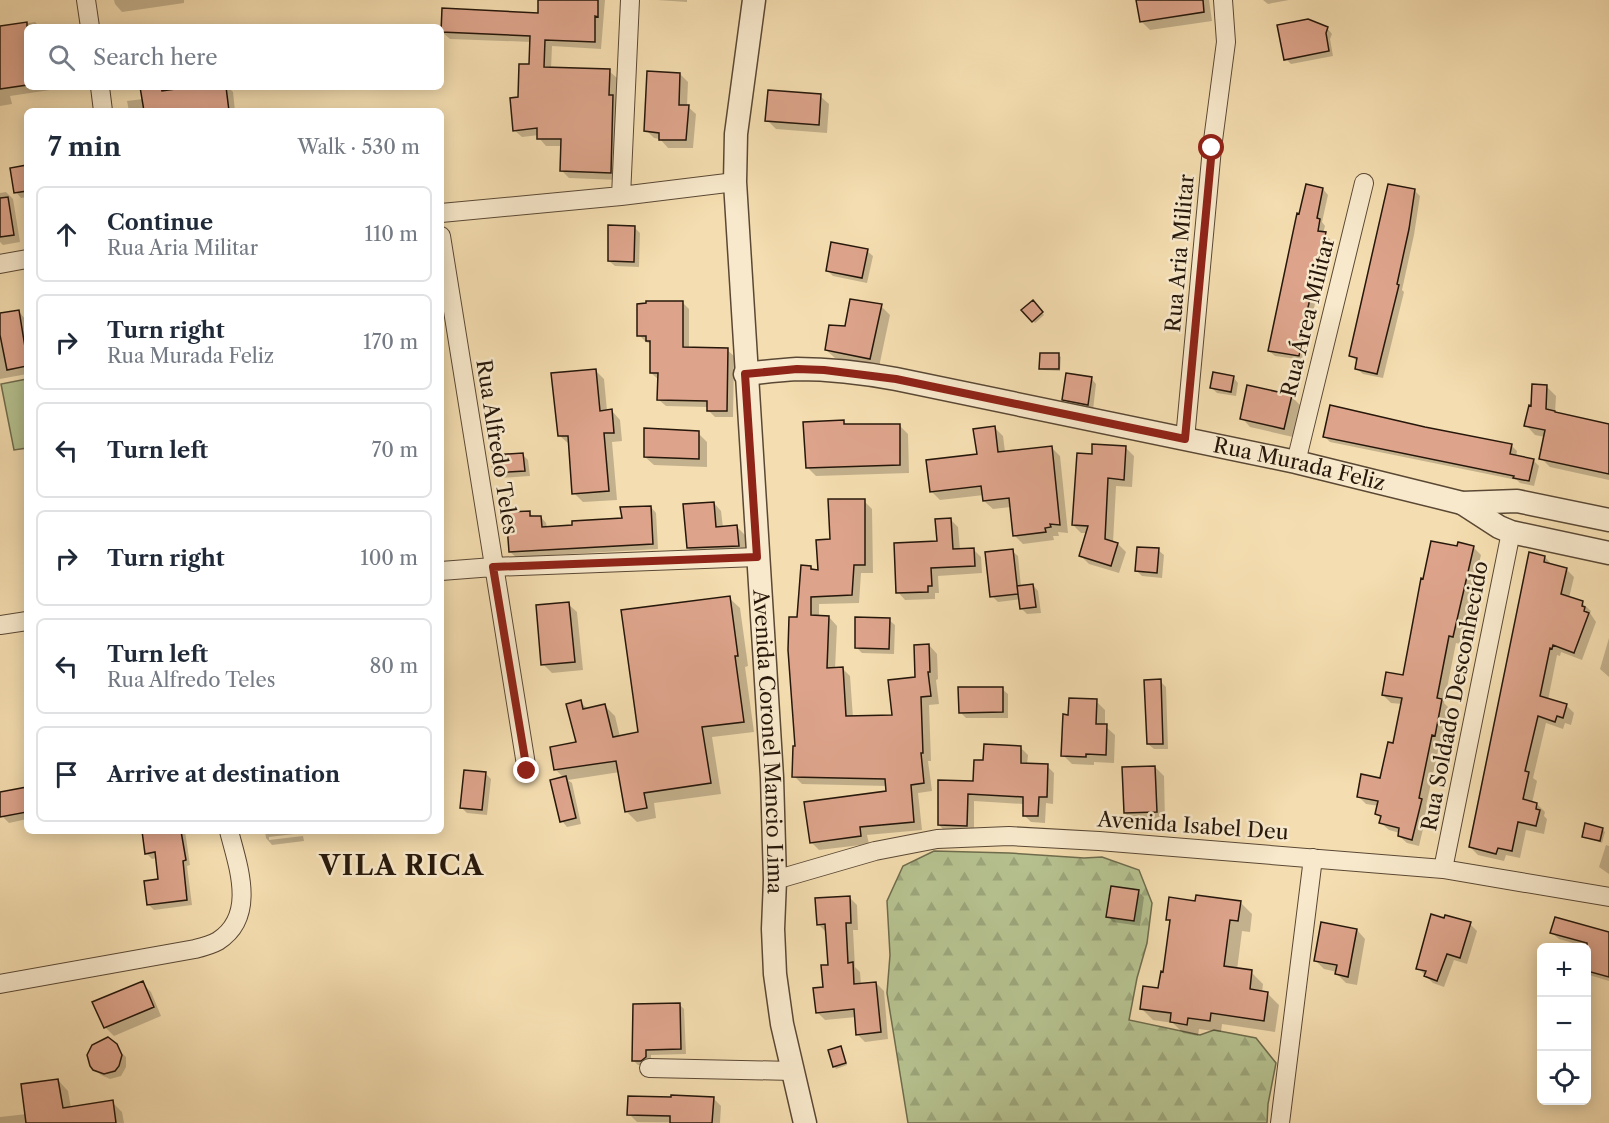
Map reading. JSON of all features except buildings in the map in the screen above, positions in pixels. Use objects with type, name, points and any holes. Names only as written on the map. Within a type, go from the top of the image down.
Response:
[{"type":"street","points":[[86,0],[90,24]]},
{"type":"street","points":[[621,196],[630,0]]},
{"type":"street","name":"Avenida Coronel Mancio Lima","points":[[754,0],[736,134],[735,182],[745,374],[772,777],[775,880],[773,929],[776,974],[782,1024],[805,1123]]},
{"type":"street","name":"Rua Aria Militar","points":[[1185,439],[1212,148],[1226,42],[1222,0]]},
{"type":"street","points":[[100,90],[103,108]]},
{"type":"street","points":[[444,213],[621,196],[735,182]]},
{"type":"street","name":"Rua Área Militar","points":[[1296,462],[1364,183]]},
{"type":"street","name":"Rua Alfredo Teles","points":[[444,255],[527,771]]},
{"type":"street","points":[[0,264],[24,260]]},
{"type":"street","name":"Rua Murada Feliz","points":[[745,374],[797,369],[857,372],[1296,462],[1462,503],[1517,501],[1609,520]]},
{"type":"street","name":"Rua Murada Feliz","points":[[1462,503],[1499,527],[1511,532],[1609,553]]},
{"type":"street","name":"Rua Soldado Desconhecido","points":[[1443,869],[1511,532]]},
{"type":"street","points":[[444,572],[493,567],[757,557]]},
{"type":"street","points":[[0,626],[24,622]]},
{"type":"street","points":[[0,984],[195,950],[216,942],[226,934],[241,905],[242,882],[231,834]]},
{"type":"street","name":"Avenida Isabel Deu","points":[[775,880],[875,851],[937,839],[1009,836],[1099,841],[1443,869],[1609,897]]},
{"type":"street","points":[[1280,1123],[1313,858]]},
{"type":"street","points":[[649,1068],[793,1071]]},
{"type":"green space","points":[[24,380],[24,448],[14,450],[1,384]]},
{"type":"green space","points":[[934,851],[1102,857],[1139,870],[1152,903],[1147,943],[1129,1020],[1200,1035],[1214,1030],[1256,1038],[1276,1063],[1268,1104],[1267,1123],[908,1123],[887,993],[890,955],[887,901],[903,866]]},
{"type":"district","name":"VILA RICA","points":[[402,866]]},
{"type":"route","points":[[527,771],[493,567],[757,557],[745,374],[797,369],[857,372],[1185,439],[1212,148]]}]
